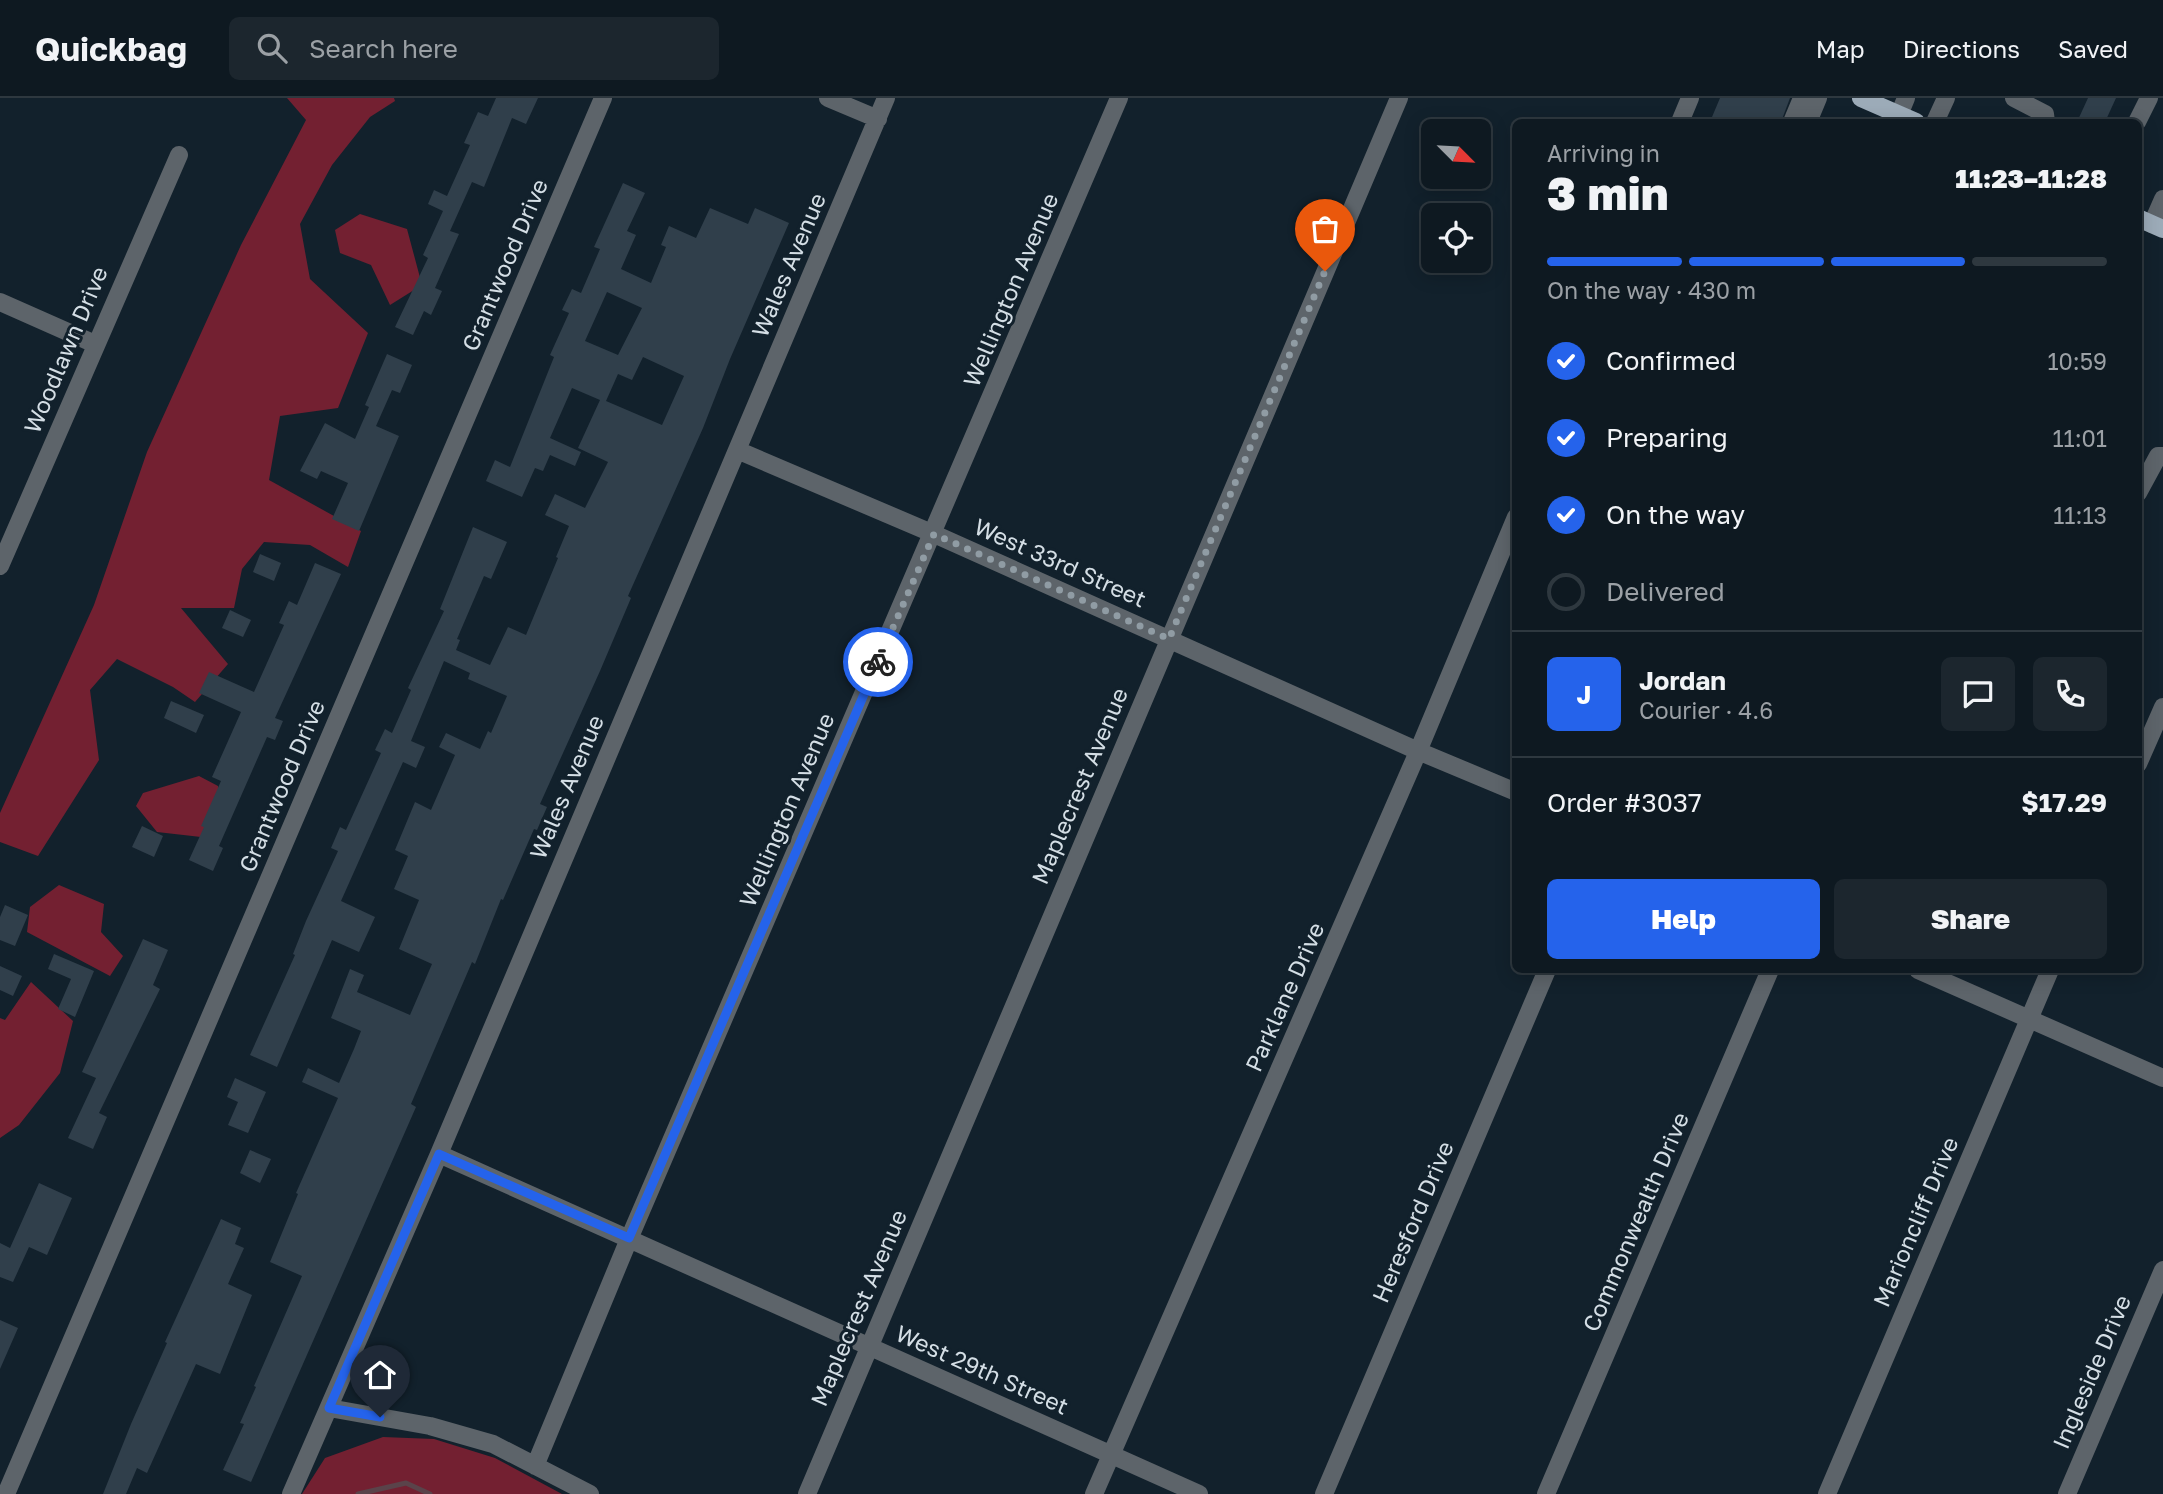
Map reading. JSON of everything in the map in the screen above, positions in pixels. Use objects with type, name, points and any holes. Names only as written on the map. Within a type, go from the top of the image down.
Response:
[{"type":"main road","points":[[1861,98],[1907,115]]},
{"type":"street","name":"Grantwood Drive","points":[[6,1494],[603,98]]},
{"type":"street","points":[[828,98],[853,103],[878,119]]},
{"type":"street","name":"Wales Avenue","points":[[291,1494],[439,1154],[886,98]]},
{"type":"street","name":"Wellington Avenue","points":[[534,1466],[629,1238],[934,534],[1119,98]]},
{"type":"street","name":"Maplecrest Avenue","points":[[807,1494],[1399,98]]},
{"type":"street","points":[[1681,119],[1690,98]]},
{"type":"street","points":[[1793,119],[1802,98]]},
{"type":"street","points":[[1809,119],[1818,98]]},
{"type":"street","points":[[1936,119],[1946,98]]},
{"type":"street","points":[[2014,98],[2045,114],[2046,119]]},
{"type":"street","points":[[2139,119],[2151,98],[2163,101]]},
{"type":"street","name":"Woodlawn Drive","points":[[0,566],[94,344],[179,155]]},
{"type":"street","points":[[2151,224],[2163,198]]},
{"type":"street","points":[[0,302],[94,344]]},
{"type":"street","name":"West 33rd Street","points":[[737,450],[934,534],[1418,751],[1512,790]]},
{"type":"street","points":[[2142,484],[2153,461],[2158,456],[2163,456]]},
{"type":"street","name":"Parklane Drive","points":[[1094,1494],[1418,751],[1512,527]]},
{"type":"street","points":[[2142,749],[2163,707]]},
{"type":"street","name":"Heresford Drive","points":[[1324,1494],[1546,973]]},
{"type":"street","name":"Commonwealth Drive","points":[[1546,1494],[1769,973]]},
{"type":"street","points":[[1930,973],[2163,1078]]},
{"type":"street","name":"Marioncliff Drive","points":[[1827,1494],[2049,973]]},
{"type":"street","name":"West 29th Street","points":[[439,1154],[1199,1494]]},
{"type":"street","name":"Ingleside Drive","points":[[2067,1494],[2163,1270]]},
{"type":"street","points":[[329,1408],[430,1426],[493,1444],[590,1494]]},
{"type":"shaded area","points":[[287,98],[394,98],[395,101],[370,117],[332,165],[300,224],[310,279],[368,333],[338,408],[280,416],[269,480],[361,531],[348,567],[310,545],[264,542],[242,569],[234,608],[181,608],[228,664],[195,702],[173,687],[117,659],[90,690],[99,760],[38,856],[0,842],[0,813],[94,605],[147,452],[241,245],[306,120]]},
{"type":"shaded area","points":[[360,214],[407,229],[422,285],[390,305],[371,265],[340,253],[335,230]]},
{"type":"shaded area","points":[[199,776],[218,786],[221,820],[201,837],[157,832],[136,806],[143,793]]},
{"type":"shaded area","points":[[59,885],[104,904],[101,932],[123,956],[110,976],[27,932],[30,907]]},
{"type":"shaded area","points":[[31,982],[73,1021],[60,1073],[19,1125],[0,1138],[0,1018],[5,1020]]},
{"type":"shaded area","points":[[383,1437],[434,1439],[495,1458],[562,1494],[302,1494],[325,1458]]},
{"type":"building","points":[[496,98],[538,98],[526,124],[512,118],[484,187],[472,182],[450,231],[459,234],[435,288],[442,291],[431,315],[424,311],[413,335],[395,327],[428,258],[423,255],[443,211],[428,204],[434,190],[447,196],[470,145],[464,143],[478,112],[488,116]]},
{"type":"building","points":[[1720,98],[1790,98],[1782,119],[1712,117]]},
{"type":"building","points":[[2088,98],[2116,98],[2106,119],[2078,119]]},
{"type":"building","points":[[623,183],[645,193],[627,231],[636,235],[621,269],[651,283],[666,247],[661,245],[669,226],[696,238],[710,208],[748,224],[755,208],[789,223],[703,428],[628,596],[631,598],[600,671],[540,804],[547,807],[537,830],[534,829],[503,900],[501,899],[475,964],[472,962],[411,1104],[416,1107],[251,1482],[223,1470],[244,1424],[240,1423],[256,1387],[254,1386],[302,1276],[270,1262],[298,1194],[296,1193],[338,1098],[302,1082],[308,1068],[339,1083],[354,1049],[361,1031],[331,1018],[350,969],[364,975],[357,992],[410,1015],[432,964],[399,949],[419,900],[394,889],[408,856],[395,850],[415,802],[431,810],[455,755],[439,747],[446,733],[480,749],[488,731],[491,733],[507,696],[468,679],[470,673],[444,661],[411,741],[425,747],[416,768],[403,762],[341,901],[375,917],[359,952],[332,940],[277,1067],[250,1055],[338,851],[331,848],[340,827],[346,830],[381,753],[375,750],[385,729],[392,733],[411,690],[408,688],[444,611],[440,609],[473,527],[507,542],[491,579],[484,576],[457,639],[460,640],[456,650],[490,665],[508,627],[526,635],[558,558],[556,557],[569,526],[545,515],[555,494],[585,508],[608,462],[578,448],[600,400],[572,388],[550,438],[581,452],[575,466],[550,455],[543,471],[535,468],[522,497],[486,481],[495,460],[510,467],[554,357],[550,355],[569,313],[562,310],[572,289],[581,293],[600,249],[594,247]],"holes":[[[607,292],[642,308],[618,355],[585,341]],[[643,357],[684,376],[662,425],[606,401],[618,374],[632,380]]]},
{"type":"building","points":[[387,354],[412,365],[400,393],[392,390],[376,426],[399,436],[359,531],[332,519],[348,483],[321,471],[317,479],[300,471],[325,423],[355,439],[369,407],[365,405]]},
{"type":"building","points":[[260,554],[281,563],[274,581],[253,572]]},
{"type":"building","points":[[315,563],[341,574],[275,718],[283,721],[275,740],[267,737],[219,846],[223,848],[213,871],[189,860],[221,781],[212,777],[241,712],[199,693],[209,672],[254,692],[284,625],[279,623],[289,601],[297,605]]},
{"type":"building","points":[[230,610],[251,620],[243,637],[222,628]]},
{"type":"building","points":[[171,701],[204,715],[196,733],[164,718]]},
{"type":"building","points":[[142,826],[163,836],[154,857],[132,847]]},
{"type":"building","points":[[5,905],[28,915],[15,946],[0,940],[0,917]]},
{"type":"building","points":[[143,939],[168,950],[153,985],[160,989],[99,1113],[107,1117],[93,1149],[68,1138],[96,1078],[82,1072]]},
{"type":"building","points":[[54,954],[94,971],[75,1017],[58,1009],[71,979],[48,969]]},
{"type":"building","points":[[0,966],[22,976],[13,996],[0,990]]},
{"type":"building","points":[[235,1078],[266,1092],[248,1133],[228,1125],[238,1102],[227,1097]]},
{"type":"building","points":[[250,1150],[271,1159],[260,1183],[240,1173]]},
{"type":"building","points":[[39,1183],[72,1198],[47,1255],[29,1247],[13,1282],[0,1277],[0,1243],[10,1248]]},
{"type":"building","points":[[221,1219],[241,1228],[235,1244],[244,1248],[228,1284],[252,1295],[220,1374],[196,1364],[147,1473],[137,1468],[126,1494],[103,1494],[167,1343],[165,1342]]},
{"type":"building","points":[[0,1320],[18,1328],[0,1369]]},
{"type":"waterway","points":[[358,1494],[406,1483],[430,1494]]},
{"type":"way so far","points":[[878,662],[934,534],[1169,639],[1325,271]]},
{"type":"route","points":[[380,1417],[329,1408],[439,1154],[629,1238],[878,662]]}]
